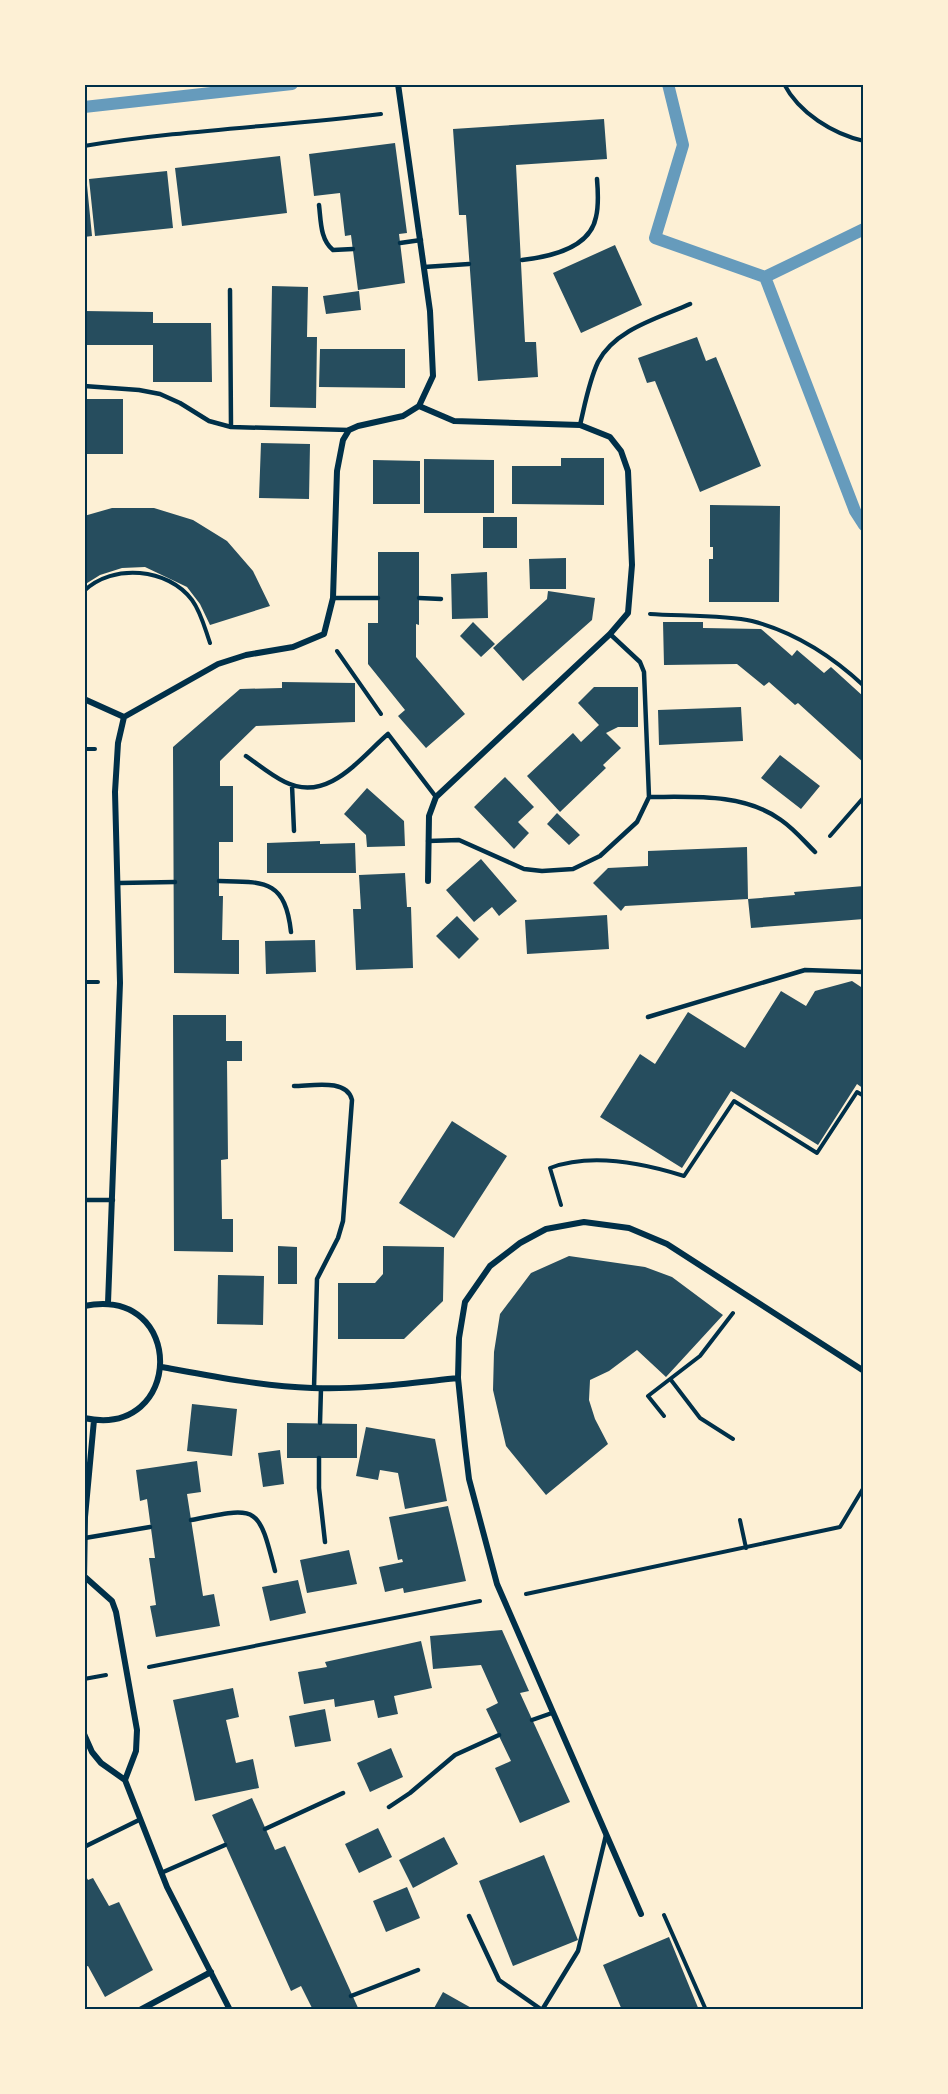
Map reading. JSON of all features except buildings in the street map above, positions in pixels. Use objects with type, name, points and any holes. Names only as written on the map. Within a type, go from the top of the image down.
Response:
[{"type":"street","points":[[108,1303],[120,983],[115,792],[118,743],[124,717],[218,664],[246,655],[293,647],[324,634],[333,598],[339,453],[349,430],[404,416],[419,406],[433,376],[434,362],[421,240],[398,84]]},
{"type":"street","points":[[419,406],[454,422],[579,425],[610,437],[621,451],[628,471],[632,565],[628,613],[610,634],[436,797],[429,816],[428,881]]},
{"type":"street","points":[[84,699],[124,717]]},
{"type":"street","points":[[642,1914],[501,1598],[485,1541],[469,1479],[458,1378],[461,1318],[472,1287],[490,1266],[520,1243],[546,1229],[567,1224],[605,1224],[629,1228],[647,1234],[747,1295],[864,1371]]},
{"type":"street","points":[[84,1306],[108,1303],[130,1310],[148,1324],[159,1344],[162,1367],[154,1390],[139,1408],[118,1419],[84,1418]]},
{"type":"street","points":[[162,1367],[281,1386],[317,1388],[458,1378]]},
{"type":"street","points":[[94,1420],[85,1506],[85,1579],[112,1601],[116,1612],[137,1730],[136,1751],[125,1780]]},
{"type":"street","points":[[84,1734],[92,1752],[101,1763],[125,1780],[161,1873],[230,2010]]},
{"type":"street","points":[[140,2010],[211,1972]]},
{"type":"lane","points":[[522,260],[556,255],[576,244],[590,231],[597,212],[597,179]]},
{"type":"lane","points":[[319,205],[323,238],[328,245],[333,250],[352,249]]},
{"type":"lane","points":[[400,243],[421,240]]},
{"type":"lane","points":[[424,267],[469,264]]},
{"type":"lane","points":[[230,290],[231,427]]},
{"type":"lane","points":[[579,425],[593,375],[606,349],[632,330],[690,304]]},
{"type":"lane","points":[[84,386],[160,394],[180,403],[209,422],[231,427],[349,430]]},
{"type":"lane","points":[[333,598],[378,598]]},
{"type":"lane","points":[[419,598],[441,599]]},
{"type":"lane","points":[[428,841],[459,840],[524,869],[542,871],[573,869],[591,862],[637,822],[649,797],[644,672],[639,662],[610,634]]},
{"type":"lane","points":[[246,756],[292,785],[305,788],[331,784],[388,734],[436,797]]},
{"type":"lane","points":[[292,785],[294,831]]},
{"type":"lane","points":[[649,797],[699,797],[743,802],[779,818],[815,852]]},
{"type":"lane","points":[[219,881],[257,883],[270,887],[286,902],[291,932]]},
{"type":"lane","points":[[118,883],[175,882]]},
{"type":"lane","points":[[648,1017],[805,970],[864,972]]},
{"type":"lane","points":[[294,1086],[344,1088],[351,1093],[352,1100],[343,1221],[338,1238],[317,1280],[317,1388],[320,1423]]},
{"type":"lane","points":[[84,1200],[113,1200]]},
{"type":"lane","points":[[319,1458],[325,1542]]},
{"type":"lane","points":[[191,1520],[232,1512],[252,1515],[265,1528],[275,1571]]},
{"type":"lane","points":[[85,1538],[150,1527]]},
{"type":"lane","points":[[532,1720],[552,1713]]},
{"type":"lane","points":[[389,1807],[410,1793],[455,1755],[499,1734]]},
{"type":"lane","points":[[265,1829],[344,1793]]},
{"type":"lane","points":[[84,1847],[139,1820]]},
{"type":"lane","points":[[469,1916],[499,1980],[542,2010],[578,1951],[606,1835]]},
{"type":"lane","points":[[161,1873],[225,1845]]},
{"type":"lane","points":[[351,1996],[418,1970]]},
{"type":"path","points":[[784,84],[811,115],[832,129],[864,141]]},
{"type":"path","points":[[84,146],[402,111]]},
{"type":"path","points":[[84,591],[101,580],[126,573],[144,573],[163,579],[192,600],[218,664]]},
{"type":"path","points":[[628,613],[751,621],[795,638],[838,662],[864,686]]},
{"type":"path","points":[[324,634],[385,719],[388,734]]},
{"type":"path","points":[[815,852],[864,797]]},
{"type":"path","points":[[567,1224],[550,1168],[562,1164],[624,1162],[653,1166],[684,1176],[734,1101],[817,1153],[857,1092],[864,1096]]},
{"type":"path","points":[[664,1416],[648,1396],[700,1356],[747,1295]]},
{"type":"path","points":[[671,1380],[699,1418],[734,1439]]},
{"type":"path","points":[[740,1520],[746,1548]]},
{"type":"waterway","points":[[84,107],[292,84]]},
{"type":"waterway","points":[[668,84],[683,145],[655,238],[765,277],[855,511],[864,525]]},
{"type":"waterway","points":[[765,277],[864,229]]}]
